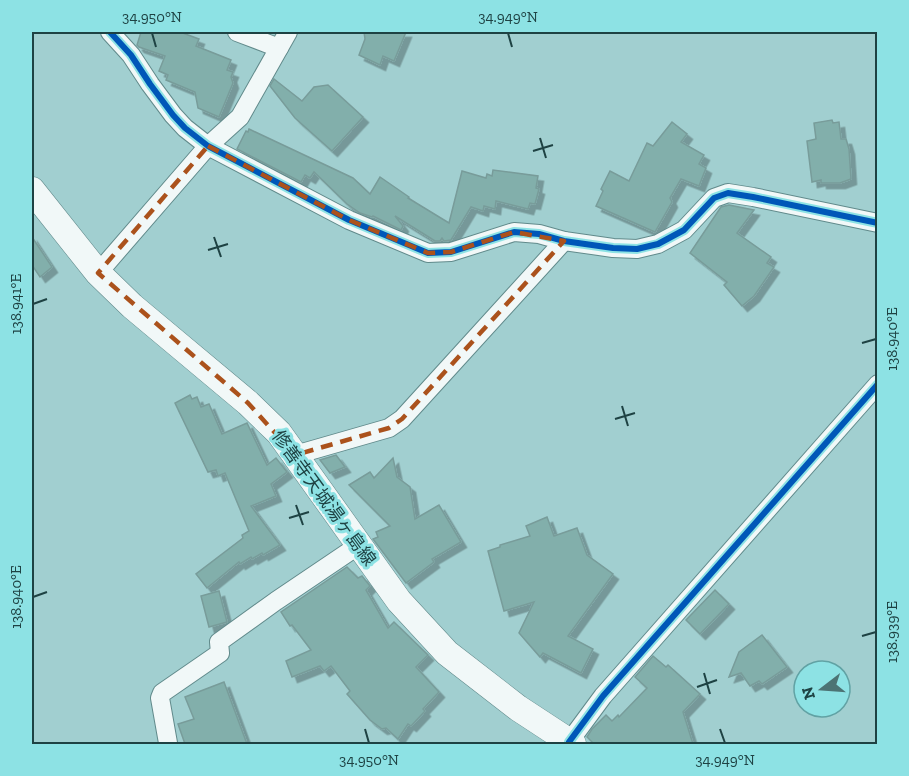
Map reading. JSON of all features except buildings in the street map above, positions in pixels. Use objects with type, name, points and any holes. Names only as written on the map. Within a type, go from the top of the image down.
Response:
[{"type":"main road","name":"修善寺天城湯ヶ島線","points":[[32,190],[98,273],[162,333],[248,404],[279,434],[399,602],[447,653],[518,708],[571,743]]},
{"type":"street","points":[[110,32],[131,55],[173,115],[208,146],[349,220],[428,253],[451,252],[514,232],[539,234],[564,241],[613,248],[637,249],[658,244],[684,230],[714,198],[728,194],[753,196],[878,223]]},
{"type":"street","points":[[237,32],[279,48]]},
{"type":"street","points":[[98,273],[208,146],[240,117],[288,32]]},
{"type":"street","points":[[295,455],[389,428],[402,419],[564,241]]},
{"type":"street","points":[[571,743],[603,696],[878,384]]},
{"type":"street","points":[[168,743],[160,698],[162,693],[220,653],[219,642],[359,545]]},
{"type":"highlighted area","points":[[208,146],[349,220],[428,253],[451,252],[514,232],[564,241],[402,419],[389,428],[295,455],[248,403],[98,273]]},
{"type":"cycle path","points":[[110,32],[131,55],[173,115],[208,146],[349,220],[428,253],[451,252],[514,232],[539,234],[564,241],[613,248],[637,249],[658,244],[684,230],[714,198],[728,193],[878,223]]},
{"type":"cycle path","points":[[569,742],[603,696],[878,384]]}]
